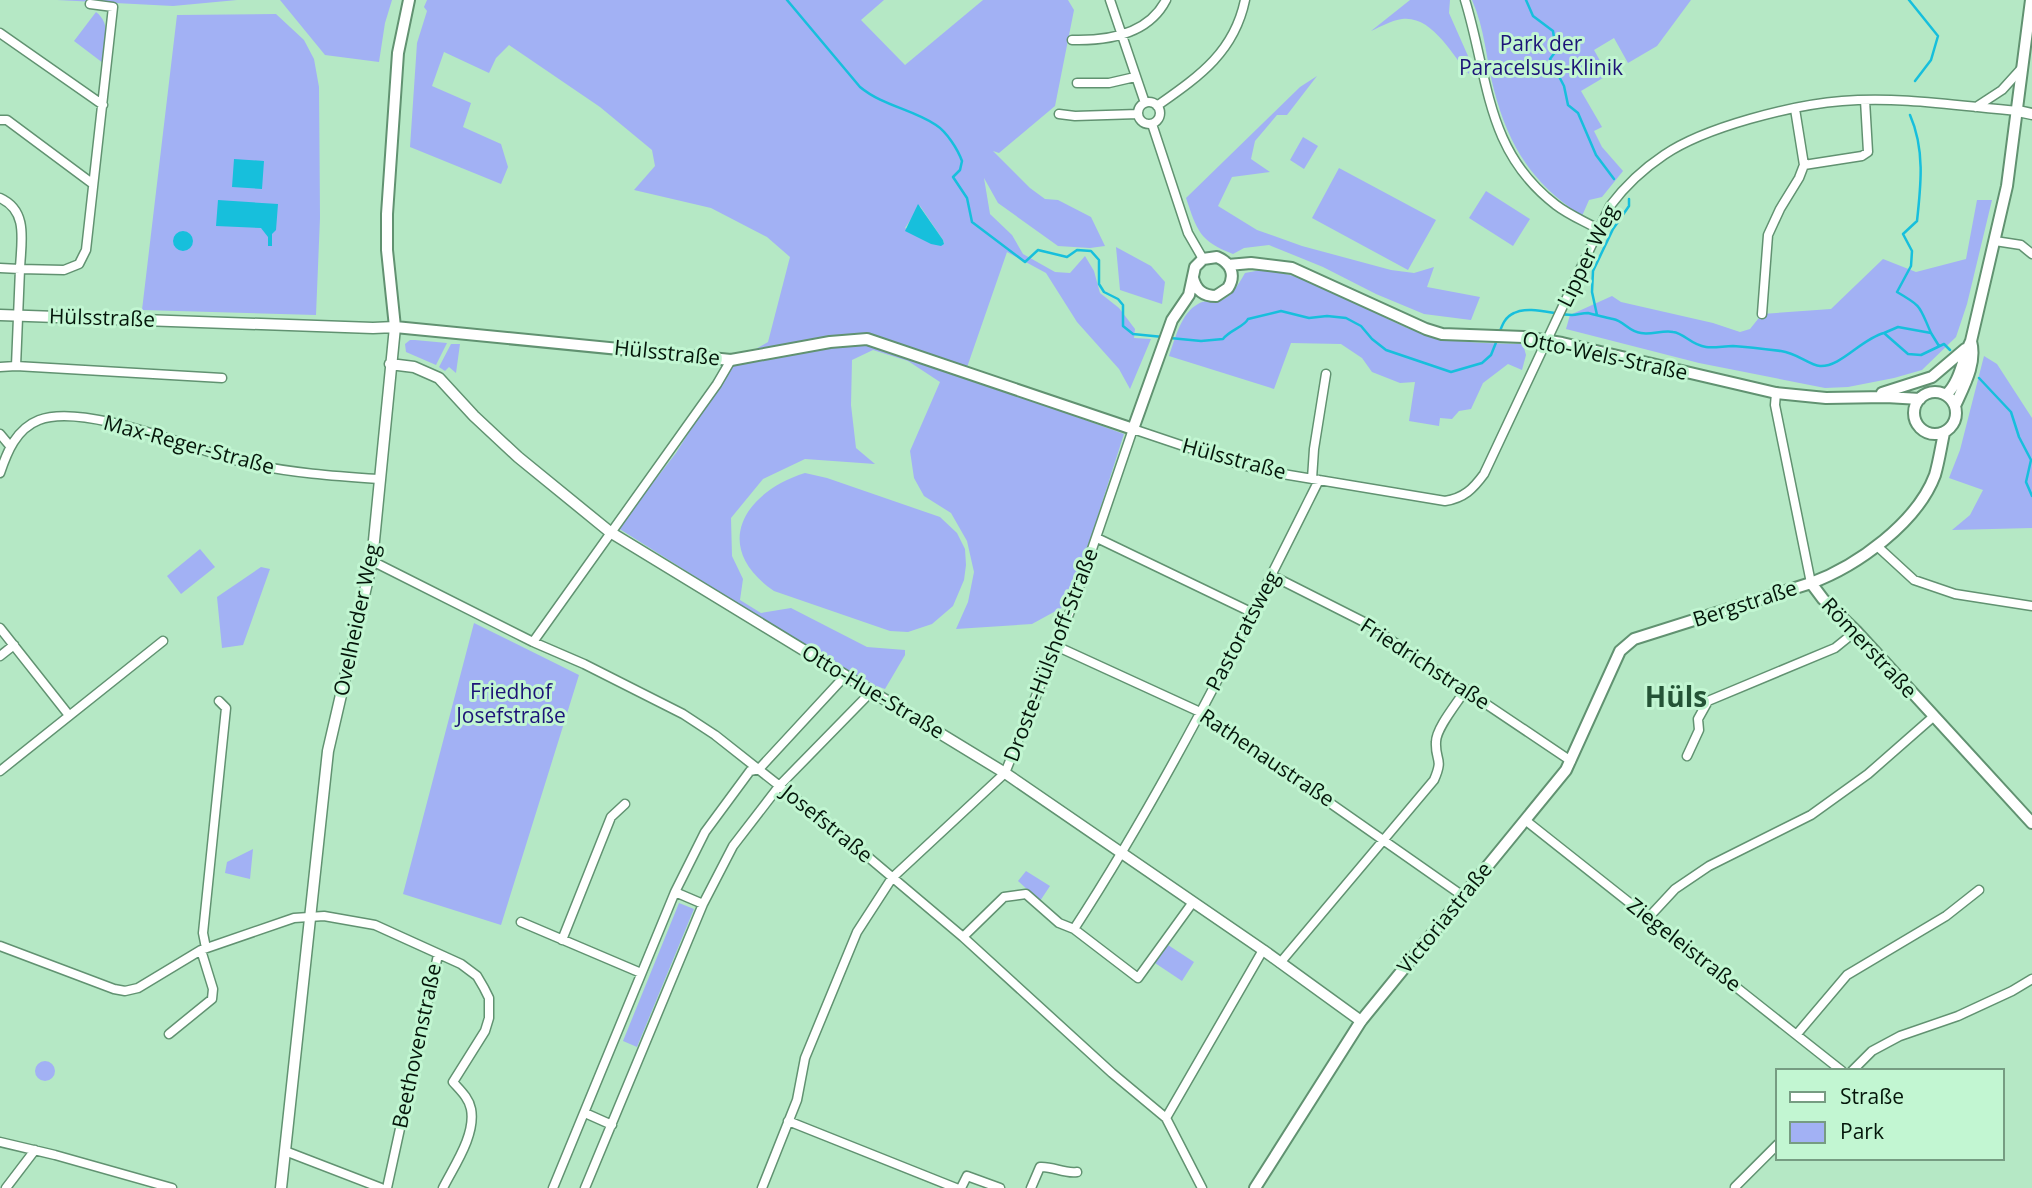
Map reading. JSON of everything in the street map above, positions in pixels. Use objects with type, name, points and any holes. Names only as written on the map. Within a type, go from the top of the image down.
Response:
[{"type":"main road","points":[[1946,395],[1956,384],[1963,356],[1971,341],[2007,186],[2031,0]]},
{"type":"main road","name":"Ovelheider Weg","points":[[394,327],[387,250],[387,214],[398,53],[410,3]]},
{"type":"main road","points":[[1133,429],[1168,329],[1189,295],[1195,267],[1203,259],[1217,257],[1228,265],[1232,280]]},
{"type":"main road","points":[[1193,278],[1195,286],[1202,293],[1211,296],[1220,294],[1228,289],[1232,280],[1251,262]]},
{"type":"main road","name":"Otto-Wels-Straße","points":[[1228,265],[1251,262],[1292,268],[1426,330],[1442,334],[1546,341],[1776,393],[1826,398],[1920,399]]},
{"type":"main road","points":[[1189,295],[1202,293]]},
{"type":"main road","name":"Hülsstraße","points":[[394,327],[732,360],[830,342],[867,339],[1133,429]]},
{"type":"main road","points":[[1866,397],[1932,377],[1949,365],[1971,341]]},
{"type":"main road","points":[[1955,406],[1967,379],[1974,352],[1971,341]]},
{"type":"main road","points":[[1932,393],[1946,395],[1955,406],[1953,424],[1944,432],[1931,434],[1918,426],[1914,411],[1920,399],[1932,393]]},
{"type":"main road","name":"Otto-Wels-Straße","points":[[1886,397],[1914,411]]},
{"type":"main road","name":"Bergstraße","points":[[1627,644],[1634,639],[1838,573],[1877,546],[1913,510],[1930,485],[1938,463],[1944,432]]},
{"type":"main road","points":[[1931,434],[1938,463]]},
{"type":"main road","name":"Römerstraße","points":[[1811,583],[2032,822]]},
{"type":"main road","name":"Victoriastraße","points":[[1255,1188],[1361,1021],[1571,761],[1620,651],[1627,644]]},
{"type":"street","points":[[1110,0],[1145,103]]},
{"type":"street","points":[[1072,40],[1098,40],[1120,35],[1149,22],[1166,0]]},
{"type":"street","points":[[1157,107],[1198,78],[1215,61],[1238,23],[1245,0]]},
{"type":"street","points":[[1465,0],[1498,132],[1512,159],[1557,206],[1598,229]]},
{"type":"street","points":[[0,268],[64,270],[79,264],[86,250],[113,6],[90,4]]},
{"type":"street","points":[[0,33],[103,105]]},
{"type":"street","points":[[1976,107],[2002,90],[2022,68]]},
{"type":"street","points":[[1077,83],[1109,83],[1135,77]]},
{"type":"street","points":[[1804,165],[1863,156],[1868,152],[1865,100]]},
{"type":"street","name":"Lipper Weg","points":[[1466,494],[1484,474],[1610,206],[1624,188],[1665,154],[1711,133],[1795,109],[1840,101],[1865,100],[1976,107],[2032,114]]},
{"type":"street","points":[[1145,103],[1152,103],[1157,107],[1159,117],[1152,124],[1141,121],[1138,114],[1145,103]]},
{"type":"street","points":[[1762,314],[1769,235],[1804,165],[1795,109]]},
{"type":"street","points":[[1059,114],[1138,114]]},
{"type":"street","points":[[2,118],[93,184]]},
{"type":"street","points":[[1152,124],[1188,233],[1203,259]]},
{"type":"street","points":[[0,198],[13,206],[22,224],[16,366]]},
{"type":"street","points":[[1995,241],[2021,246],[2032,254]]},
{"type":"street","name":"Hülsstraße","points":[[0,315],[394,327]]},
{"type":"street","name":"Ovelheider Weg","points":[[281,1188],[328,751],[372,561],[394,327]]},
{"type":"street","points":[[533,642],[732,360]]},
{"type":"street","name":"Otto-Hue-Straße","points":[[390,364],[414,368],[439,378],[474,416],[518,457],[610,532],[1005,772],[1361,1021]]},
{"type":"street","points":[[0,367],[222,378]]},
{"type":"street","name":"Hülsstraße","points":[[1315,479],[1314,449],[1326,374]]},
{"type":"street","name":"Römerstraße","points":[[1776,393],[1775,405],[1811,583]]},
{"type":"street","name":"Max-Reger-Straße","points":[[0,474],[10,446],[23,430],[40,419],[62,416],[126,426],[246,463],[297,472],[379,479]]},
{"type":"street","name":"Hülsstraße","points":[[1133,429],[1231,462],[1315,479],[1445,501],[1466,494]]},
{"type":"street","name":"Droste-Hülshoff-Straße","points":[[762,1188],[797,1100],[805,1058],[857,932],[892,878],[1005,772],[1097,538],[1133,429]]},
{"type":"street","points":[[0,434],[10,446]]},
{"type":"street","name":"Pastoratsweg","points":[[1074,929],[1123,853],[1273,576],[1315,479]]},
{"type":"street","points":[[1097,538],[1253,613]]},
{"type":"street","points":[[1877,546],[1914,580],[1955,594],[2032,606]]},
{"type":"street","name":"Josefstraße","points":[[372,561],[683,714],[715,735],[780,785],[963,937],[1112,1073],[1166,1118],[1202,1188]]},
{"type":"street","name":"Friedrichstraße","points":[[1273,576],[1364,622],[1571,761]]},
{"type":"street","points":[[0,628],[68,715]]},
{"type":"street","points":[[1687,756],[1699,730],[1698,719],[1708,701],[1835,648],[1856,631]]},
{"type":"street","points":[[0,771],[163,641]]},
{"type":"street","points":[[0,656],[14,645]]},
{"type":"street","name":"Rathenaustraße","points":[[1056,646],[1200,712],[1464,896]]},
{"type":"street","points":[[553,1188],[675,892],[705,832],[750,771],[759,769],[845,676]]},
{"type":"street","points":[[1280,963],[1434,780],[1440,765],[1436,741],[1466,689]]},
{"type":"street","points":[[585,1188],[703,904],[733,846],[780,785],[872,691]]},
{"type":"street","points":[[169,1034],[212,999],[213,989],[203,949],[203,933],[226,708],[219,701]]},
{"type":"street","points":[[1649,918],[1675,889],[1709,866],[1811,815],[1868,774],[1933,717]]},
{"type":"street","points":[[562,940],[611,817],[625,804]]},
{"type":"street","name":"Ziegeleistraße","points":[[1525,820],[1840,1069]]},
{"type":"street","points":[[1797,1034],[1847,975],[1946,916],[1979,890]]},
{"type":"street","points":[[675,892],[703,904]]},
{"type":"street","points":[[963,937],[1004,897],[1026,894],[1059,923],[1074,929],[1138,978],[1193,902]]},
{"type":"street","name":"Beethovenstraße","points":[[0,946],[114,989],[125,990],[149,982],[203,949],[294,918],[324,916],[375,925],[438,955],[387,1188]]},
{"type":"street","points":[[521,922],[641,973]]},
{"type":"street","points":[[1166,1118],[1263,950]]},
{"type":"street","points":[[438,955],[461,964],[477,976],[489,998],[490,1009],[485,1031],[453,1082],[466,1096],[471,1108],[472,1122],[443,1188]]},
{"type":"street","points":[[1854,1069],[1872,1051],[1900,1036],[1958,1016],[2032,979]]},
{"type":"street","points":[[585,1113],[612,1125]]},
{"type":"street","points":[[789,1121],[956,1188]]},
{"type":"street","points":[[0,1142],[172,1188]]},
{"type":"street","points":[[1735,1187],[1776,1146]]},
{"type":"street","points":[[6,1188],[34,1150]]},
{"type":"street","points":[[285,1151],[380,1188]]},
{"type":"street","points":[[1031,1188],[1040,1167],[1077,1172]]},
{"type":"street","points":[[961,1188],[967,1176],[1000,1188]]},
{"type":"green space","points":[[57,0],[237,0],[173,6]]},
{"type":"green space","points":[[280,0],[392,0],[385,23],[379,62],[325,55]]},
{"type":"green space","points":[[427,0],[884,0],[861,20],[905,65],[983,0],[1068,0],[1074,10],[1055,106],[999,153],[993,151],[1045,199],[1058,200],[1091,217],[1105,246],[1058,246],[998,203],[984,178],[990,214],[1012,235],[1023,254],[1055,272],[1070,273],[1085,256],[1094,271],[1100,293],[1119,308],[1135,329],[1134,338],[1151,339],[1130,389],[1119,369],[1077,322],[1046,273],[1007,252],[964,376],[1124,434],[1091,537],[1063,607],[1032,624],[956,629],[968,602],[974,572],[967,541],[951,513],[924,496],[914,478],[910,451],[940,382],[908,361],[873,350],[852,360],[851,405],[856,448],[875,464],[805,459],[763,479],[731,518],[732,556],[743,579],[740,600],[761,613],[791,608],[867,647],[905,650],[905,655],[885,689],[859,680],[618,528],[676,453],[732,363],[768,342],[790,257],[767,237],[711,208],[634,190],[655,166],[652,150],[600,107],[509,45],[496,58],[489,73],[444,52],[432,86],[471,103],[463,127],[501,144],[508,167],[501,184],[410,147],[417,43],[427,11],[424,7]],"holes":[[[920,206],[944,244],[905,228]]]},
{"type":"green space","points":[[1410,0],[1450,0],[1449,13],[1472,65],[1469,74],[1440,38],[1423,23],[1402,19],[1371,31]]},
{"type":"green space","name":"Park der Paracelsus-Klinik","points":[[1472,0],[1691,0],[1657,46],[1628,63],[1614,38],[1594,50],[1608,75],[1581,91],[1602,127],[1594,131],[1602,147],[1623,171],[1602,197],[1589,200],[1582,216],[1536,177],[1515,146],[1500,110],[1480,22]]},
{"type":"green space","points":[[96,12],[106,29],[103,63],[74,41]]},
{"type":"green space","points":[[276,14],[304,40],[314,59],[319,87],[320,218],[316,315],[142,310],[177,15]]},
{"type":"green space","points":[[1317,76],[1287,115],[1277,115],[1255,141],[1251,159],[1270,172],[1232,177],[1218,206],[1257,230],[1302,246],[1391,270],[1414,273],[1434,267],[1427,287],[1480,297],[1471,320],[1424,314],[1269,245],[1244,248],[1233,254],[1213,244],[1201,233],[1186,198],[1300,87]]},
{"type":"green space","points":[[1303,137],[1318,146],[1304,169],[1290,160]]},
{"type":"green space","points":[[1339,168],[1436,220],[1408,270],[1312,218]]},
{"type":"green space","points":[[1486,191],[1530,219],[1513,246],[1469,218]]},
{"type":"green space","points":[[1977,200],[1992,200],[1967,304],[1956,337],[1922,370],[1848,387],[1825,388],[1699,363],[1566,329],[1570,315],[1612,296],[1621,302],[1713,323],[1740,332],[1750,329],[1762,314],[1831,309],[1883,259],[1916,272],[1966,259]]},
{"type":"green space","points":[[1116,247],[1151,266],[1165,282],[1162,304],[1120,290]]},
{"type":"green space","points":[[1261,270],[1303,279],[1433,337],[1523,344],[1526,355],[1522,370],[1508,364],[1483,383],[1471,409],[1459,411],[1452,419],[1440,418],[1439,426],[1409,421],[1415,382],[1400,383],[1372,372],[1362,358],[1341,344],[1291,343],[1274,389],[1169,356],[1179,327],[1192,308],[1202,302],[1225,299],[1245,273]]},
{"type":"green space","points":[[410,340],[447,343],[436,365],[406,352],[405,344]]},
{"type":"green space","points":[[451,344],[460,344],[456,373],[449,367],[445,371],[439,367]]},
{"type":"green space","points":[[1984,356],[1997,364],[2032,418],[2032,528],[1952,530],[1970,515],[1983,490],[1949,478],[1960,450]]},
{"type":"green space","points":[[805,473],[940,517],[957,533],[965,549],[964,580],[953,606],[932,624],[908,632],[890,631],[774,591],[754,574],[743,557],[740,539],[743,523],[752,507],[765,493]]},
{"type":"green space","points":[[200,549],[215,567],[181,594],[167,576]]},
{"type":"green space","points":[[261,567],[270,569],[243,645],[222,648],[217,597]]},
{"type":"green space","name":"Friedhof Josefstraße","points":[[474,623],[579,675],[501,925],[403,894]]},
{"type":"green space","points":[[253,849],[250,879],[225,873],[227,862]]},
{"type":"green space","points":[[1026,871],[1050,886],[1040,901],[1018,881]]},
{"type":"green space","points":[[679,903],[694,909],[637,1047],[623,1041]]},
{"type":"green space","points":[[1168,945],[1194,962],[1182,981],[1155,963]]},
{"type":"green space","points":[[45,1061],[52,1064],[55,1071],[52,1078],[45,1081],[38,1078],[35,1071],[38,1064]]},
{"type":"shaded area","points":[[234,159],[264,161],[262,189],[232,187]]},
{"type":"shaded area","points":[[218,200],[278,204],[272,246],[268,246],[268,237],[261,228],[216,226]]},
{"type":"shaded area","points":[[918,204],[943,240],[944,244],[941,246],[905,231]]},
{"type":"shaded area","points":[[183,231],[190,234],[193,241],[190,248],[183,251],[176,248],[173,241],[176,234]]},
{"type":"waterway","points":[[787,0],[860,87],[878,99],[927,120],[948,137],[962,161],[960,170],[953,177],[967,198],[972,222],[1025,262],[1038,250],[1067,257],[1077,250],[1091,251],[1099,260],[1099,284],[1104,292],[1118,299],[1123,305],[1123,326],[1133,334],[1163,337]]},
{"type":"waterway","points":[[1526,0],[1533,16],[1553,31],[1556,51],[1550,59],[1564,86],[1568,105],[1578,113],[1596,155],[1614,179]]},
{"type":"waterway","points":[[1909,0],[1938,36],[1931,60],[1915,81]]},
{"type":"waterway","points":[[1910,115],[1920,154],[1920,194],[1917,221],[1903,234],[1912,251],[1911,266],[1897,292],[1919,308],[1931,333]]},
{"type":"waterway","points":[[1597,315],[1592,292],[1593,271],[1613,229],[1629,206],[1629,199]]},
{"type":"waterway","points":[[1499,334],[1504,322],[1511,315],[1535,310],[1572,315],[1588,313],[1617,320],[1637,332],[1673,332],[1706,347],[1733,346],[1781,351],[1820,366],[1836,362],[1884,333],[1908,354],[1921,355],[1944,344],[1950,350]]},
{"type":"waterway","points":[[1170,338],[1201,341],[1223,339],[1248,319],[1281,311],[1309,318],[1346,318],[1361,326],[1386,350],[1451,372],[1482,363],[1491,355],[1497,340]]},
{"type":"waterway","points":[[1884,333],[1898,327],[1931,333],[1939,346]]},
{"type":"waterway","points":[[1979,378],[2011,412],[2019,437],[2031,460],[2026,482],[2032,496]]},
{"type":"district","name":"Hüls","points":[[1676,697]]}]
